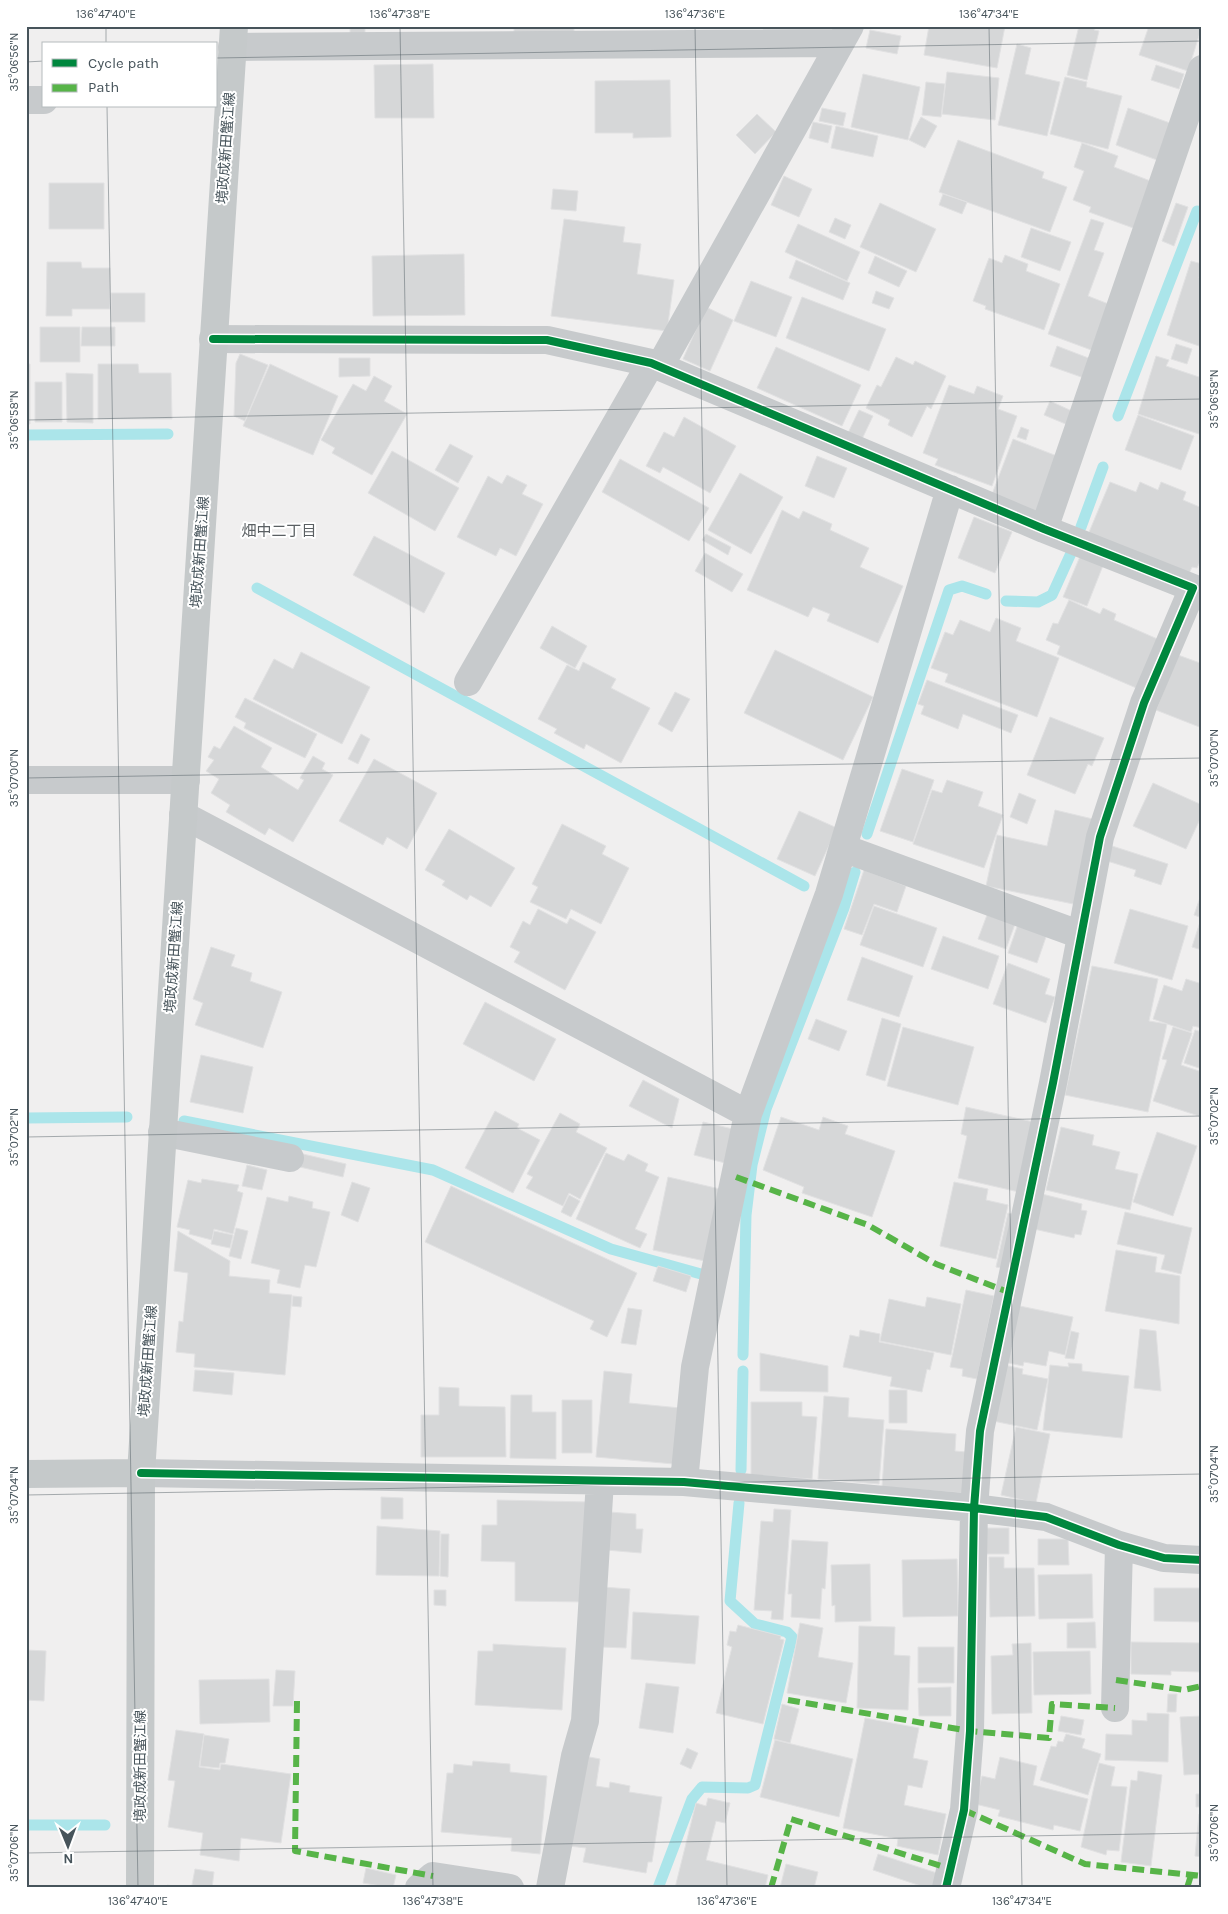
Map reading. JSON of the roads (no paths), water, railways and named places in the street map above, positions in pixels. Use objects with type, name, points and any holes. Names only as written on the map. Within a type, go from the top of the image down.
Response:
[{"type":"main road","name":"境政成新田蟹江線","points":[[140,1888],[141,1473],[213,339],[223,101],[233,37]]},
{"type":"main road","points":[[26,1474],[141,1473]]},
{"type":"street","points":[[233,37],[845,35]]},
{"type":"street","points":[[468,682],[656,364],[845,35]]},
{"type":"street","points":[[1044,529],[1202,69]]},
{"type":"street","points":[[26,100],[42,100]]},
{"type":"street","points":[[213,339],[547,340],[656,364],[950,490],[1193,588],[1144,704],[1100,837],[1053,1083],[980,1431],[974,1508],[970,1731],[965,1800],[946,1888]]},
{"type":"street","points":[[684,1482],[695,1367],[748,1114],[829,894],[950,490]]},
{"type":"street","points":[[26,780],[186,780]]},
{"type":"street","points":[[183,815],[748,1114]]},
{"type":"street","points":[[843,848],[1081,936]]},
{"type":"street","points":[[162,1132],[290,1158]]},
{"type":"street","points":[[141,1473],[684,1482],[974,1508],[1046,1517],[1119,1545],[1164,1558],[1202,1560]]},
{"type":"street","points":[[550,1888],[575,1756],[585,1721],[600,1481]]},
{"type":"street","points":[[1115,1708],[1119,1545]]},
{"type":"street","points":[[418,1888],[424,1881],[434,1876],[510,1888]]},
{"type":"waterway","points":[[1118,416],[1197,211]]},
{"type":"waterway","points":[[26,435],[168,434]]},
{"type":"waterway","points":[[1081,527],[1103,467]]},
{"type":"waterway","points":[[1006,601],[1038,602],[1052,595],[1072,551]]},
{"type":"waterway","points":[[867,834],[949,590],[962,586],[986,594]]},
{"type":"waterway","points":[[257,588],[804,886]]},
{"type":"waterway","points":[[743,1355],[746,1215],[752,1165],[766,1109],[844,908],[855,872]]},
{"type":"waterway","points":[[26,1118],[127,1117]]},
{"type":"waterway","points":[[184,1121],[433,1170],[611,1249],[701,1274]]},
{"type":"waterway","points":[[741,1470],[743,1371]]},
{"type":"waterway","points":[[658,1888],[692,1799],[702,1787],[748,1788],[755,1785],[792,1637],[787,1632],[755,1624],[730,1601],[739,1503]]},
{"type":"waterway","points":[[26,1825],[105,1825]]},
{"type":"district","name":"畑中二丁目","points":[[279,531]]}]
